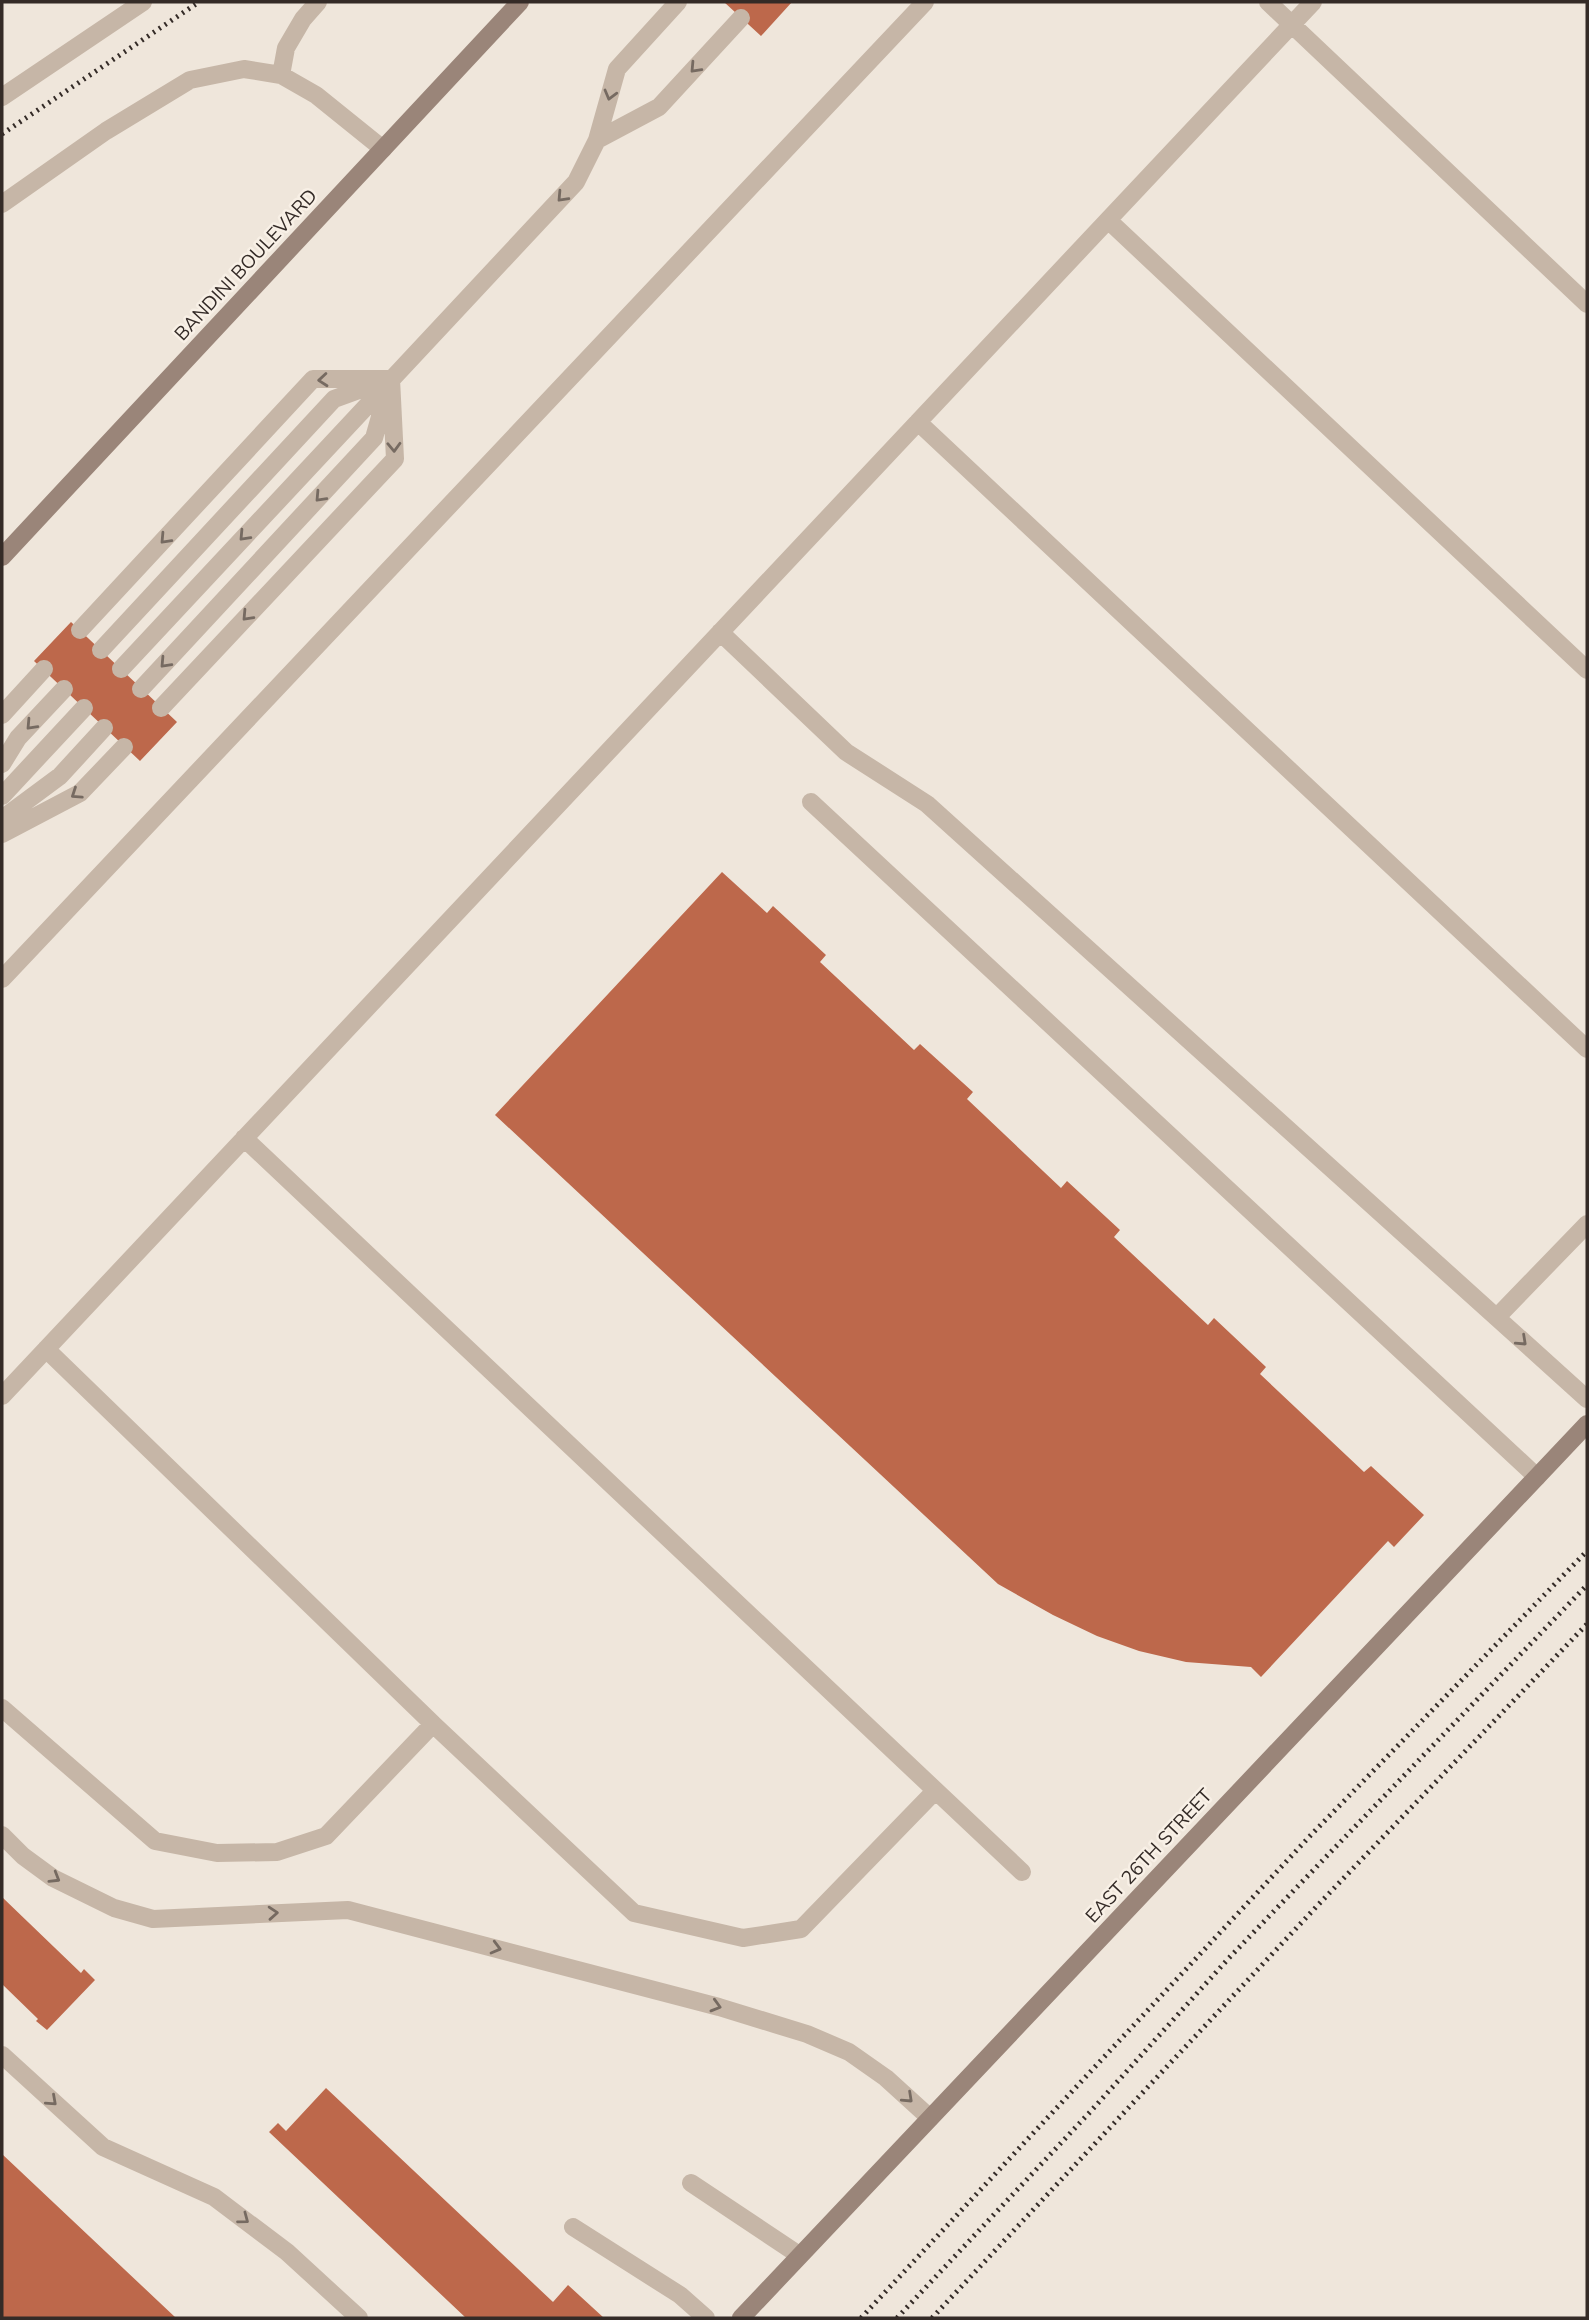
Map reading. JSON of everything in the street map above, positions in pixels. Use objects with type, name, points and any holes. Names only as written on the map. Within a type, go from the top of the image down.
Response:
[{"type":"street","name":"BANDINI BOULEVARD","points":[[2,557],[520,2]]},
{"type":"street","name":"EAST 26TH STREET","points":[[741,2318],[1587,1424]]},
{"type":"lane","points":[[2,97],[143,2]]},
{"type":"lane","points":[[281,75],[286,48],[303,19],[318,2]]},
{"type":"lane","points":[[121,669],[576,182],[597,140],[617,69],[678,2]]},
{"type":"lane","points":[[2,979],[925,2]]},
{"type":"lane","points":[[1268,2],[1587,304]]},
{"type":"lane","points":[[2,1396],[1313,2]]},
{"type":"lane","points":[[597,140],[659,107],[741,18]]},
{"type":"lane","points":[[2,204],[106,131],[190,80],[244,69],[281,75],[316,95],[383,149]]},
{"type":"lane","points":[[1108,220],[1587,670]]},
{"type":"lane","points":[[80,630],[313,379],[391,379]]},
{"type":"lane","points":[[101,650],[334,399],[391,379]]},
{"type":"lane","points":[[141,689],[374,438],[391,379]]},
{"type":"lane","points":[[161,708],[395,459],[391,379]]},
{"type":"lane","points":[[918,422],[1587,1049]]},
{"type":"lane","points":[[720,632],[846,752],[927,804],[1587,1399]]},
{"type":"lane","points":[[2,715],[44,669]]},
{"type":"lane","points":[[2,764],[19,738],[64,689]]},
{"type":"lane","points":[[2,796],[84,708]]},
{"type":"lane","points":[[2,819],[60,776],[104,728]]},
{"type":"lane","points":[[2,834],[80,793],[124,747]]},
{"type":"lane","points":[[811,802],[1537,1477]]},
{"type":"lane","points":[[244,1138],[1022,1872]]},
{"type":"lane","points":[[1496,1317],[1587,1224]]},
{"type":"lane","points":[[46,1349],[433,1724],[634,1913],[743,1938],[801,1929],[935,1791]]},
{"type":"lane","points":[[2,1708],[155,1841],[217,1853],[277,1852],[327,1836],[433,1724]]},
{"type":"lane","points":[[2,1835],[23,1856],[53,1878],[114,1908],[153,1919],[348,1910],[719,2007],[807,2034],[849,2052],[886,2078],[930,2118]]},
{"type":"lane","points":[[2,2055],[103,2147],[214,2197],[286,2252],[359,2318]]},
{"type":"lane","points":[[691,2183],[799,2255]]},
{"type":"lane","points":[[573,2227],[680,2295],[706,2318]]},
{"type":"building","points":[[724,2],[792,2],[761,36]]},
{"type":"building","points":[[71,622],[177,722],[140,761],[34,661]]},
{"type":"building","points":[[722,872],[767,913],[773,906],[826,955],[820,962],[914,1050],[920,1044],[973,1092],[967,1099],[1061,1188],[1067,1181],[1120,1230],[1114,1237],[1208,1325],[1214,1318],[1266,1367],[1260,1374],[1364,1472],[1371,1466],[1424,1515],[1394,1547],[1388,1541],[1261,1677],[1251,1667],[1186,1662],[1139,1651],[1097,1636],[998,1584],[495,1115]]},
{"type":"building","points":[[2,1897],[81,1973],[84,1969],[95,1980],[47,2030],[2,1984]]},
{"type":"building","points":[[326,2088],[553,2302],[568,2285],[604,2318],[466,2318],[269,2132],[278,2123],[286,2131]]},
{"type":"building","points":[[2,2154],[176,2318],[2,2318]]},
{"type":"railway","points":[[2,134],[199,2]]},
{"type":"railway","points":[[861,2318],[1310,1836],[1587,1551]]},
{"type":"railway","points":[[897,2318],[1090,2112],[1228,1959],[1587,1585]]},
{"type":"railway","points":[[932,2318],[1317,1906],[1587,1624]]}]
